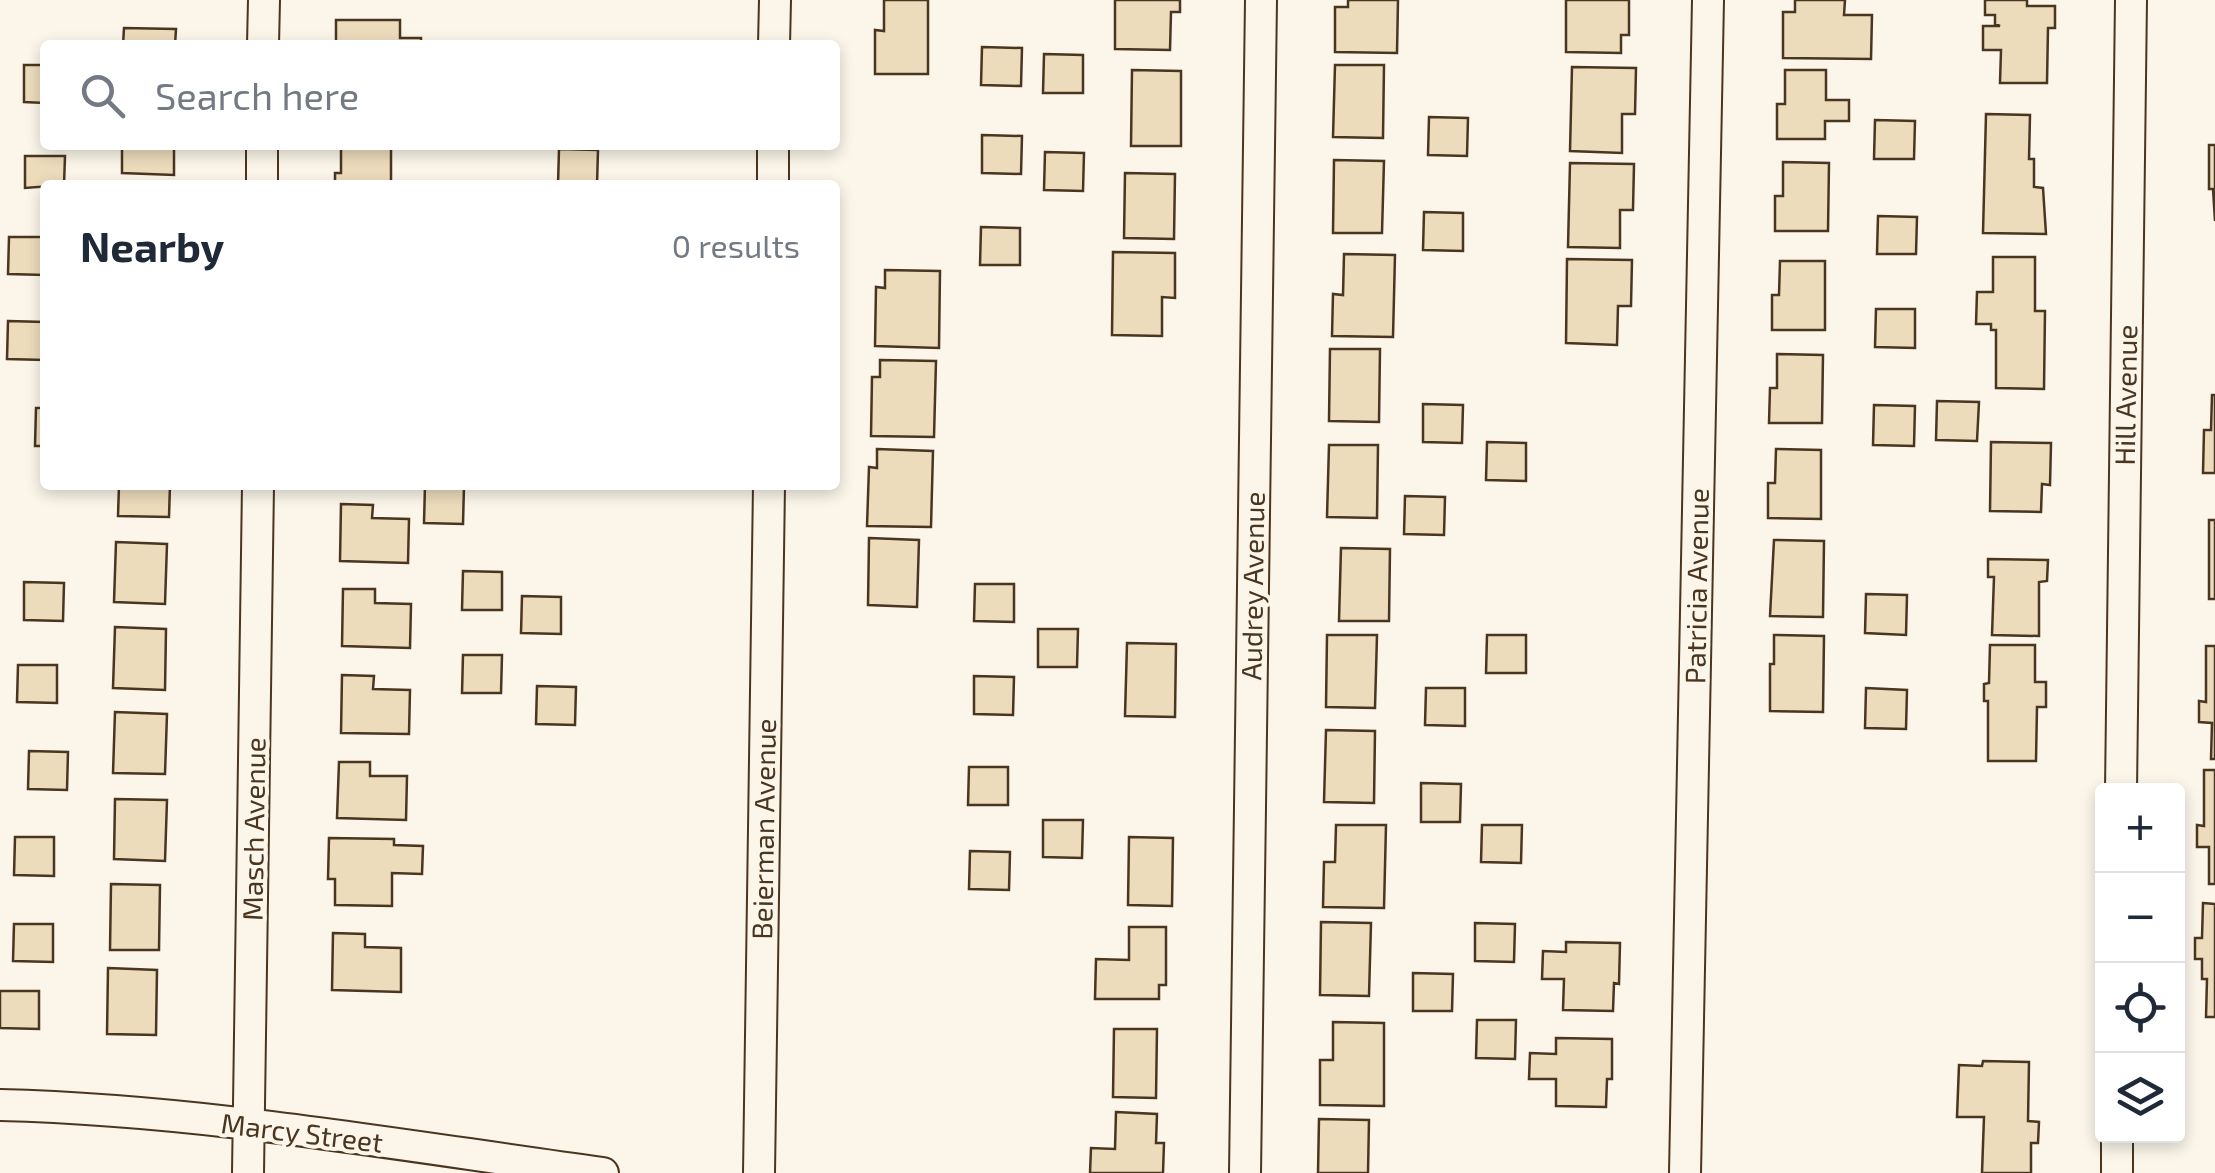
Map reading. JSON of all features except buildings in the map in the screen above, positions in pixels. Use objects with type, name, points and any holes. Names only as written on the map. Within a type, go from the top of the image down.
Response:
[{"type":"street","points":[[263,40],[264,0]]},
{"type":"street","points":[[774,40],[775,0]]},
{"type":"street","name":"Audrey Avenue","points":[[1244,1173],[1261,0]]},
{"type":"street","name":"Patricia Avenue","points":[[1685,1173],[1708,0]]},
{"type":"street","name":"Hill Avenue","points":[[2121,783],[2131,0]]},
{"type":"street","points":[[262,150],[262,180]]},
{"type":"street","points":[[772,180],[773,150]]},
{"type":"street","name":"Masch Avenue","points":[[248,1173],[258,490]]},
{"type":"street","name":"Beierman Avenue","points":[[759,1173],[768,490]]},
{"type":"street","name":"Marcy Street","points":[[0,1105],[89,1107],[250,1125],[603,1173]]},
{"type":"street","points":[[2116,1173],[2117,1143]]}]
